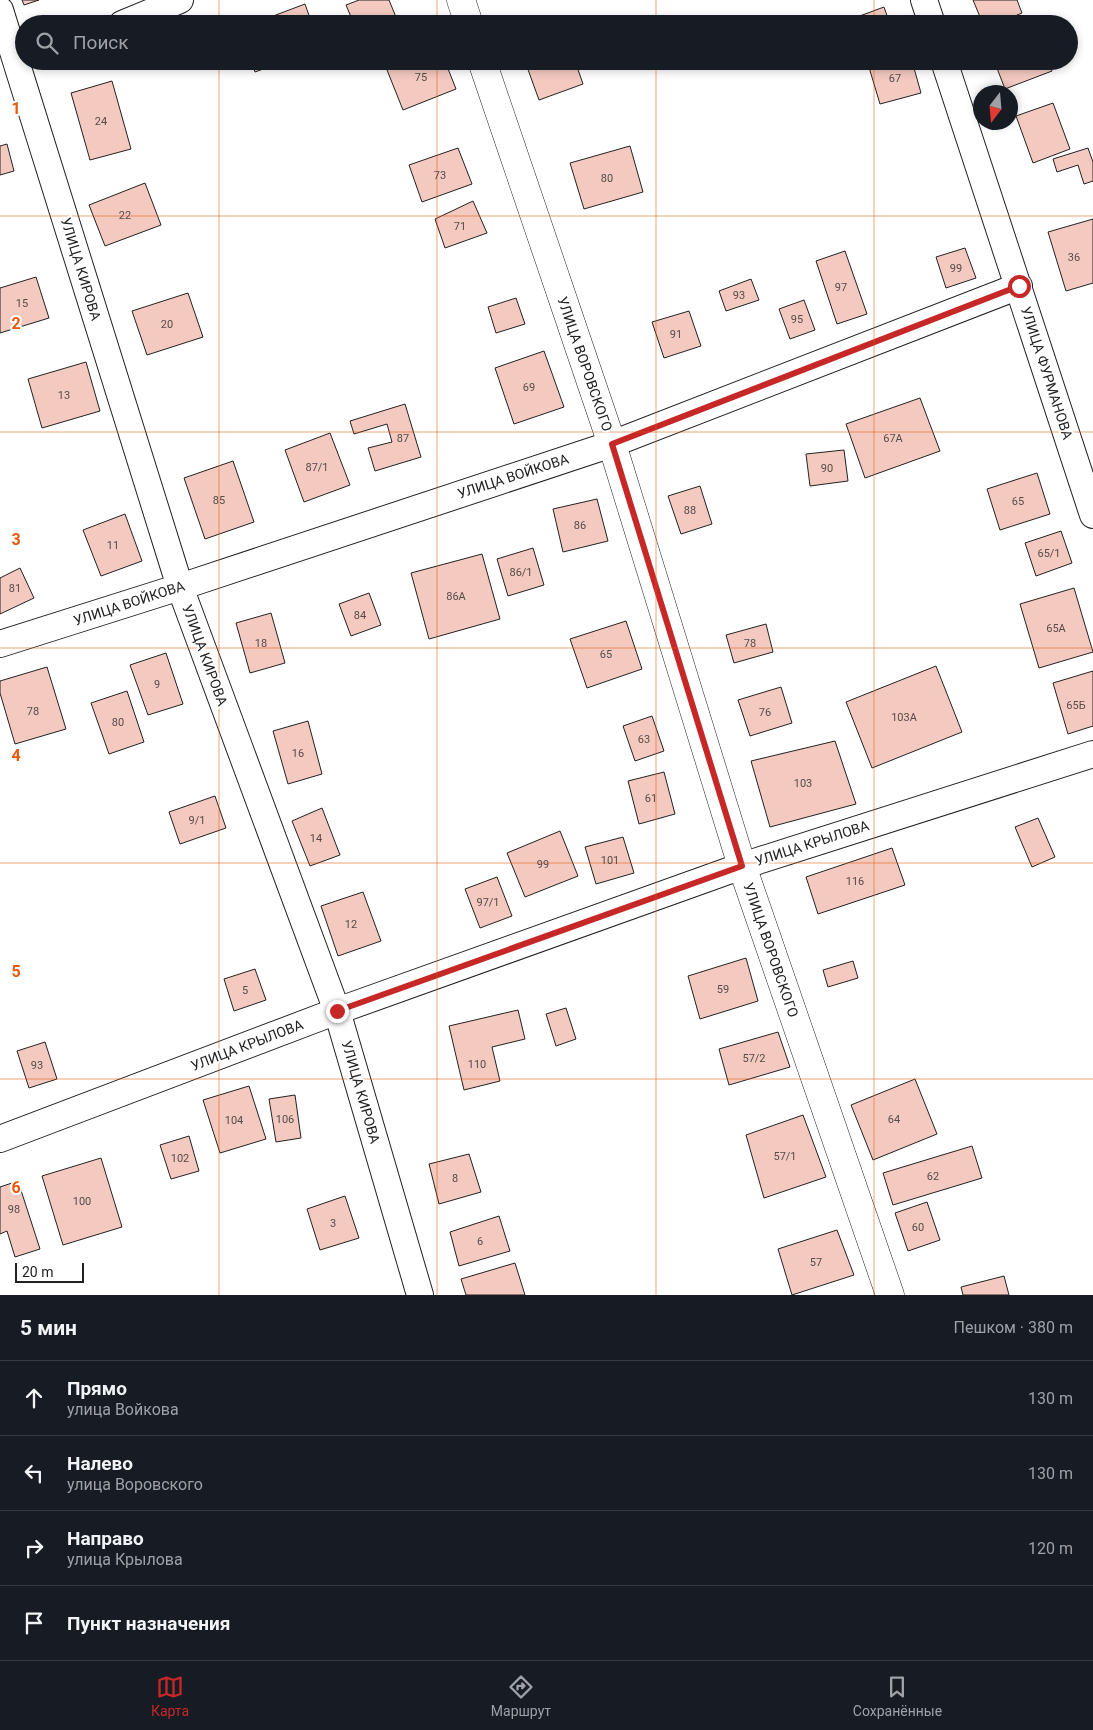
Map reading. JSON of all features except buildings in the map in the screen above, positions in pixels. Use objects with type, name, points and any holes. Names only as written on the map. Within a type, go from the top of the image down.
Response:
[{"type":"main road","points":[[461,0],[467,15]]},
{"type":"main road","name":"УЛИЦА ВОРОВСКОГО","points":[[485,70],[612,444],[742,866],[890,1295]]},
{"type":"street","points":[[144,15],[180,0]]},
{"type":"street","points":[[924,0],[929,15]]},
{"type":"street","name":"УЛИЦА КИРОВА","points":[[0,10],[15,62]]},
{"type":"street","name":"УЛИЦА КИРОВА","points":[[17,70],[180,587],[337,1011],[420,1295]]},
{"type":"street","name":"УЛИЦА ФУРМАНОВА","points":[[947,70],[1093,514]]},
{"type":"street","name":"УЛИЦА ВОЙКОВА","points":[[0,644],[180,587],[612,444],[1019,286]]},
{"type":"street","name":"УЛИЦА КРЫЛОВА","points":[[0,1139],[337,1011],[742,866],[1093,754]]},
{"type":"route","points":[[337,1011],[742,866],[612,444],[1019,286]]}]
